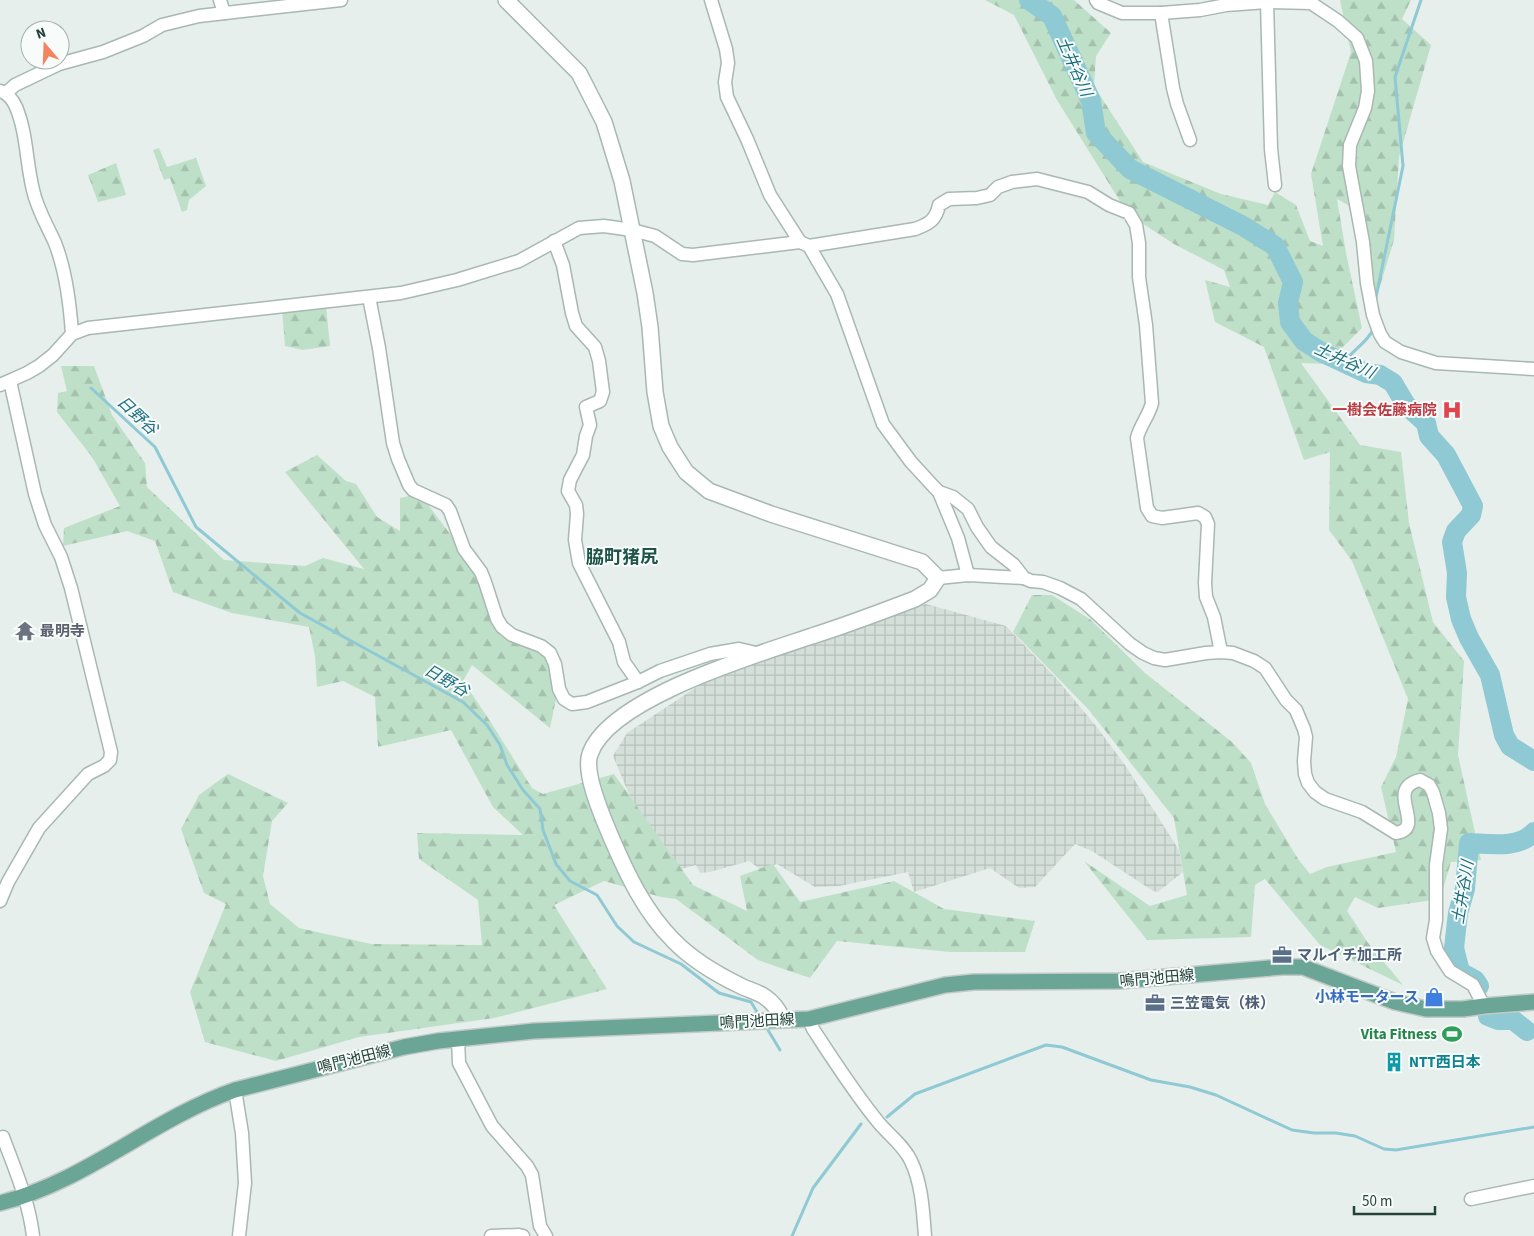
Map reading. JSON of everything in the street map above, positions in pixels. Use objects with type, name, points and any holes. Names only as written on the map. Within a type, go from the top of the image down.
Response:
[{"type":"main road","name":"鳴門池田線","points":[[0,1204],[60,1181],[182,1112],[212,1098],[235,1090],[404,1047],[458,1039],[534,1031],[809,1019],[945,985],[964,983],[1119,981],[1282,967],[1303,967],[1395,1002],[1426,1009],[1463,1009],[1534,1002]]},
{"type":"street","points":[[220,0],[224,13]]},
{"type":"street","points":[[72,334],[71,313],[60,258],[55,243],[39,212],[16,106],[3,92],[59,64],[103,52],[142,36],[162,24],[199,16],[341,0]]},
{"type":"street","points":[[506,0],[579,73],[604,122],[622,181],[632,230],[650,327],[655,392],[661,426],[670,448],[686,472],[709,491],[771,514],[922,562],[938,578]]},
{"type":"street","points":[[711,0],[726,49],[728,63],[725,82],[727,97],[770,195],[805,244],[837,294],[883,424],[911,462],[939,492],[958,538],[968,575]]},
{"type":"street","points":[[1096,0],[1098,3],[1122,13],[1161,13],[1267,2],[1311,3],[1326,11],[1357,38],[1366,61],[1368,91],[1365,108],[1350,145],[1349,166],[1363,242],[1367,284],[1373,315],[1379,332],[1385,342],[1401,352],[1436,363],[1534,369]]},
{"type":"street","points":[[1267,2],[1271,149],[1275,185]]},
{"type":"street","points":[[1161,13],[1173,88],[1190,140]]},
{"type":"street","points":[[0,901],[8,882],[39,828],[88,774],[104,766],[110,760],[111,752],[71,588],[61,557],[34,494],[5,383],[39,366],[53,355],[72,334],[88,328],[279,305],[401,293],[458,280],[519,260],[579,228],[604,226],[632,230],[655,236],[682,254],[693,256],[805,244],[915,229],[930,224],[937,216],[939,205],[949,199],[977,198],[990,194],[998,187],[1012,182],[1037,179],[1088,192],[1109,205],[1129,213],[1136,225],[1140,243],[1139,277],[1146,324],[1152,403],[1150,413],[1139,428],[1137,438],[1147,508],[1152,516],[1162,518],[1198,513],[1205,517],[1208,524],[1206,598],[1214,617],[1221,652]]},
{"type":"street","points":[[554,241],[563,265],[576,326],[595,347],[603,392],[600,401],[586,407],[590,425],[583,455],[570,480],[568,491],[576,505],[575,540],[579,562],[618,642],[624,662],[638,682]]},
{"type":"street","points":[[369,297],[379,348],[393,443],[408,485],[413,490],[446,505],[464,549],[485,582],[497,619],[502,627],[512,635],[541,646],[550,653],[556,664],[559,689],[564,699],[572,704],[587,702],[638,682],[660,671],[710,654],[739,649],[756,653]]},
{"type":"street","points":[[939,492],[953,497],[968,509],[991,548],[1014,564],[1024,578]]},
{"type":"street","points":[[938,578],[968,575],[1024,578],[1043,582],[1081,599],[1130,644],[1154,658],[1165,660],[1221,652],[1233,653],[1254,661],[1265,668],[1286,700],[1296,710],[1306,737],[1305,774],[1308,783],[1315,792],[1325,799],[1362,812],[1390,831],[1402,832],[1408,825],[1409,820],[1403,797],[1410,783],[1420,780],[1430,785],[1437,802],[1442,829],[1436,865],[1436,920],[1433,938],[1437,951],[1450,971],[1473,985],[1484,1006]]},
{"type":"street","points":[[783,1020],[778,1009],[764,996],[730,980],[690,957],[651,915],[623,864],[605,823],[590,778],[590,755],[608,727],[634,708],[664,692],[756,653],[813,636],[916,600],[930,590],[938,578]]},
{"type":"street","points":[[809,1019],[813,1029],[859,1096],[880,1124],[904,1149],[911,1161],[921,1194],[925,1236]]},
{"type":"street","points":[[458,1039],[460,1063],[492,1126],[527,1166],[532,1175],[540,1226],[546,1236]]},
{"type":"street","points":[[235,1090],[242,1133],[244,1183],[239,1236]]},
{"type":"street","points":[[3,1137],[25,1196],[30,1214],[32,1236]]},
{"type":"street","points":[[1471,1199],[1534,1186]]},
{"type":"street","points":[[491,1236],[523,1236]]},
{"type":"shaded area","points":[[926,604],[1006,626],[1055,677],[1096,726],[1125,765],[1179,850],[1183,872],[1158,892],[1153,891],[1092,851],[1075,844],[1035,887],[1019,888],[990,868],[914,892],[908,872],[839,886],[815,887],[777,864],[760,869],[749,861],[700,873],[696,865],[681,869],[631,799],[613,756],[627,733],[721,671]]},
{"type":"green space","points":[[985,0],[1074,0],[1111,33],[1096,56],[1094,86],[1143,162],[1221,194],[1268,205],[1275,192],[1296,205],[1310,241],[1323,246],[1311,174],[1351,52],[1340,0],[1411,0],[1402,19],[1431,45],[1399,157],[1394,240],[1377,296],[1348,205],[1337,199],[1362,328],[1326,364],[1301,363],[1360,445],[1401,452],[1409,523],[1433,622],[1464,661],[1458,755],[1481,860],[1451,862],[1440,899],[1378,908],[1355,897],[1347,911],[1368,943],[1403,985],[1320,945],[1265,879],[1255,885],[1251,937],[1147,940],[1084,861],[1150,906],[1187,895],[1174,818],[1089,710],[1013,632],[1032,595],[1052,595],[1091,620],[1145,673],[1232,742],[1251,763],[1265,804],[1298,859],[1310,874],[1327,867],[1396,852],[1381,787],[1396,757],[1408,699],[1352,561],[1329,530],[1330,452],[1304,460],[1264,347],[1215,322],[1205,280],[1230,287],[1224,270],[1174,244],[1128,214],[1057,100],[1014,15]]},
{"type":"green space","points":[[159,148],[167,167],[196,158],[206,186],[189,200],[187,210],[182,212],[170,178],[164,180],[153,150]]},
{"type":"green space","points":[[116,163],[126,195],[98,202],[88,175]]},
{"type":"green space","points":[[326,305],[330,346],[303,350],[285,346],[282,309]]},
{"type":"green space","points":[[61,366],[94,366],[112,415],[145,463],[147,487],[224,560],[305,566],[323,558],[364,569],[285,472],[317,455],[346,481],[356,484],[377,517],[400,531],[400,498],[420,494],[468,558],[500,634],[540,644],[558,689],[550,728],[472,665],[463,681],[532,788],[543,794],[614,774],[693,885],[747,911],[740,876],[773,864],[800,902],[894,881],[944,909],[1035,921],[1025,952],[951,952],[837,941],[810,978],[758,960],[676,899],[661,897],[604,881],[554,905],[607,989],[494,1018],[359,1037],[276,1061],[205,1042],[190,992],[226,904],[204,893],[181,829],[199,795],[228,774],[288,803],[272,821],[263,876],[270,904],[299,928],[371,944],[482,945],[478,900],[419,859],[417,833],[523,835],[493,807],[451,730],[378,747],[375,697],[343,681],[317,687],[315,656],[309,627],[232,613],[173,592],[155,541],[127,531],[63,546],[64,528],[120,506],[92,457],[57,412],[58,393],[67,391]]},
{"type":"waterway","name":"土井谷川","points":[[1029,0],[1052,16],[1091,101],[1096,133],[1130,169],[1243,226],[1275,246],[1293,282],[1288,303],[1290,322],[1304,341],[1321,352],[1366,373],[1380,375],[1393,383],[1406,405],[1426,423],[1429,436],[1446,455],[1473,506],[1471,515],[1456,531],[1452,542],[1457,573],[1456,597],[1461,619],[1469,638],[1490,675],[1504,735],[1510,746],[1534,761]]},
{"type":"waterway","points":[[1375,302],[1403,166],[1395,77],[1421,0]]},
{"type":"waterway","points":[[1344,362],[1368,338],[1374,328]]},
{"type":"waterway","name":"日野谷","points":[[91,388],[155,447],[196,527],[300,613],[463,702],[487,725],[500,745],[507,765],[523,790],[540,809],[543,830],[556,864],[570,881],[597,895],[617,926],[634,942],[681,964],[719,993],[751,1002],[757,1012]]},
{"type":"waterway","name":"土井谷川","points":[[1479,986],[1475,980],[1460,972],[1454,948],[1458,913],[1465,889],[1469,843],[1512,843],[1520,841],[1534,832]]},
{"type":"waterway","name":"土井谷川","points":[[1488,1010],[1488,1016],[1498,1020],[1513,1020],[1527,1031]]},
{"type":"waterway","name":"日野谷","points":[[768,1030],[780,1050]]},
{"type":"waterway","points":[[887,1117],[915,1094],[1046,1045],[1062,1047],[1151,1080],[1190,1087],[1216,1095],[1292,1130],[1355,1136],[1384,1149],[1396,1150],[1534,1127]]},
{"type":"waterway","points":[[792,1236],[813,1188],[861,1124]]},
{"type":"place","name":"一樹会佐藤病院","points":[[1452,410]]},
{"type":"place","name":"最明寺","points":[[25,631]]},
{"type":"place","name":"マルイチ加工所","points":[[1282,955]]},
{"type":"place","name":"小林モータース","points":[[1434,997]]},
{"type":"place","name":"三笠電気（株）","points":[[1155,1003]]},
{"type":"place","name":"Vita Fitness","points":[[1452,1034]]},
{"type":"place","name":"NTT西日本","points":[[1394,1062]]},
{"type":"district","name":"脇町猪尻","points":[[622,557]]}]
